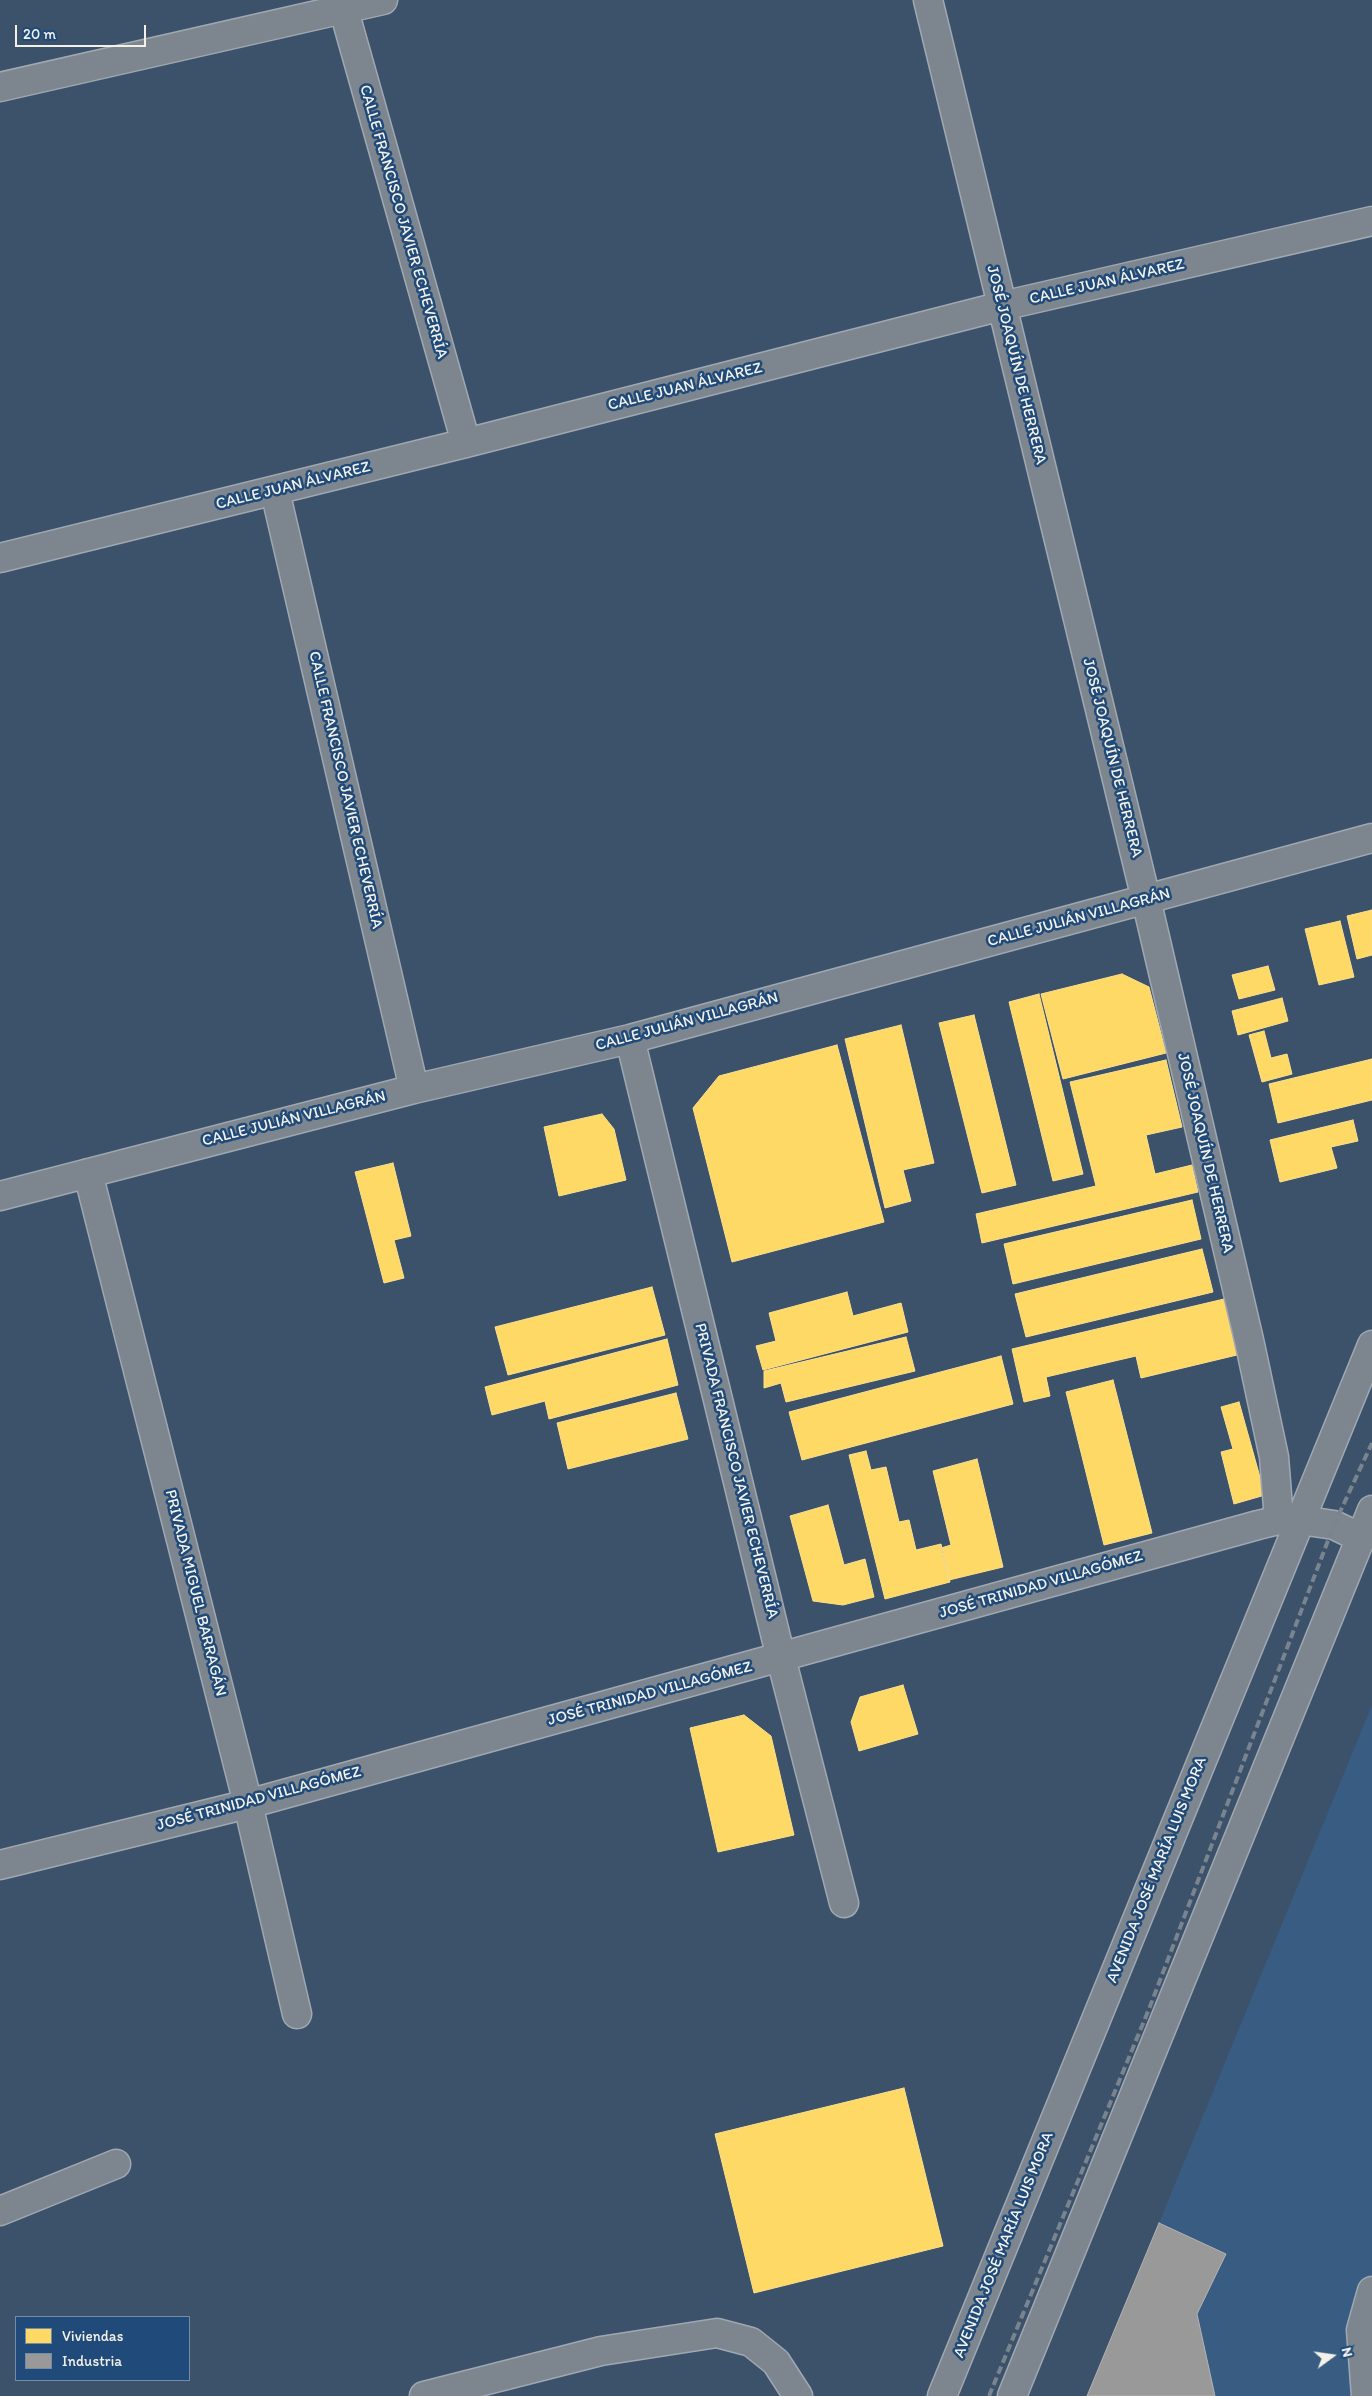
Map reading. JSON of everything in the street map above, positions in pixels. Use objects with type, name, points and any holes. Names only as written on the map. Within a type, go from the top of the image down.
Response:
[{"type":"street","points":[[0,87],[342,5],[383,0]]},
{"type":"street","name":"JOSÉ JOAQUÍN DE HERRERA","points":[[928,0],[1146,899],[1265,1411],[1278,1489],[1289,1520]]},
{"type":"street","name":"CALLE FRANCISCO JAVIER ECHEVERRÍA","points":[[342,5],[466,443]]},
{"type":"street","name":"CALLE JUAN ÁLVAREZ","points":[[0,558],[466,443],[1002,306],[1372,221]]},
{"type":"street","name":"CALLE FRANCISCO JAVIER ECHEVERRÍA","points":[[275,491],[414,1088]]},
{"type":"street","name":"CALLE JULIÁN VILLAGRÁN","points":[[0,1196],[414,1088],[630,1039],[1372,838]]},
{"type":"street","name":"PRIVADA FRANCISCO JAVIER ECHEVERRÍA","points":[[630,1039],[781,1658],[844,1903]]},
{"type":"street","name":"PRIVADA MIGUEL BARRAGÁN","points":[[88,1172],[248,1804],[298,2014]]},
{"type":"street","name":"AVENIDA JOSÉ MARÍA LUIS MORA","points":[[942,2396],[1289,1520],[1372,1345]]},
{"type":"street","points":[[1012,2396],[1372,1510]]},
{"type":"street","points":[[1289,1520],[1334,1525],[1361,1538]]},
{"type":"street","name":"JOSÉ TRINIDAD VILLAGÓMEZ","points":[[0,1865],[248,1804],[781,1658],[1211,1537],[1289,1520]]},
{"type":"street","points":[[0,2211],[116,2164]]},
{"type":"street","points":[[1366,2396],[1361,2330],[1372,2291]]},
{"type":"street","points":[[424,2396],[601,2351],[717,2333],[751,2342],[776,2362],[798,2396]]},
{"type":"shaded area","points":[[1372,1705],[1372,2396],[1087,2396],[1159,2223]]},
{"type":"building: Viviendas","points":[[1372,910],[1372,955],[1357,959],[1347,916]]},
{"type":"building: Viviendas","points":[[1340,921],[1354,977],[1319,985],[1305,929]]},
{"type":"building: Viviendas","points":[[1268,966],[1275,990],[1239,999],[1232,975]]},
{"type":"building: Viviendas","points":[[1122,974],[1149,987],[1166,1053],[1063,1079],[1041,994]]},
{"type":"building: Viviendas","points":[[1039,994],[1083,1174],[1053,1181],[1009,1002]]},
{"type":"building: Viviendas","points":[[1282,998],[1288,1021],[1238,1035],[1232,1011]]},
{"type":"building: Viviendas","points":[[974,1015],[1016,1185],[982,1193],[939,1023]]},
{"type":"building: Viviendas","points":[[901,1025],[934,1163],[903,1170],[911,1201],[885,1208],[845,1039]]},
{"type":"building: Viviendas","points":[[1264,1031],[1271,1058],[1287,1054],[1292,1074],[1262,1082],[1249,1035]]},
{"type":"building: Viviendas","points":[[837,1045],[884,1222],[732,1262],[693,1108],[719,1076]]},
{"type":"building: Viviendas","points":[[1372,1059],[1372,1100],[1278,1123],[1269,1084]]},
{"type":"building: Viviendas","points":[[1166,1060],[1182,1127],[1146,1135],[1155,1174],[1192,1165],[1198,1192],[982,1243],[976,1214],[1096,1186],[1070,1082]]},
{"type":"building: Viviendas","points":[[602,1114],[614,1129],[626,1180],[559,1196],[544,1127]]},
{"type":"building: Viviendas","points":[[1353,1120],[1358,1141],[1331,1147],[1337,1168],[1280,1182],[1270,1140]]},
{"type":"building: Viviendas","points":[[393,1163],[411,1236],[394,1240],[404,1278],[384,1283],[355,1172]]},
{"type":"building: Viviendas","points":[[1192,1200],[1201,1239],[1013,1284],[1004,1244]]},
{"type":"building: Viviendas","points":[[1202,1249],[1213,1292],[1026,1337],[1015,1294]]},
{"type":"building: Viviendas","points":[[652,1287],[665,1335],[508,1375],[495,1327]]},
{"type":"building: Viviendas","points":[[847,1292],[853,1316],[901,1303],[908,1332],[763,1370],[756,1346],[776,1341],[769,1313]]},
{"type":"building: Viviendas","points":[[1224,1299],[1237,1355],[1141,1378],[1136,1356],[1046,1377],[1050,1396],[1024,1402],[1012,1349]]},
{"type":"building: Viviendas","points":[[906,1337],[915,1371],[786,1402],[781,1383],[764,1388],[764,1371]]},
{"type":"building: Viviendas","points":[[667,1339],[678,1385],[549,1419],[545,1401],[492,1415],[485,1387]]},
{"type":"building: Viviendas","points":[[1001,1356],[1013,1404],[802,1460],[789,1412]]},
{"type":"building: Viviendas","points":[[1113,1380],[1152,1533],[1104,1545],[1066,1392]]},
{"type":"building: Viviendas","points":[[676,1393],[688,1439],[568,1469],[557,1423]]},
{"type":"building: Viviendas","points":[[1239,1402],[1265,1495],[1234,1504],[1221,1452],[1233,1449],[1221,1407]]},
{"type":"building: Viviendas","points":[[866,1451],[871,1470],[886,1467],[899,1522],[909,1520],[916,1550],[941,1544],[950,1582],[885,1599],[849,1455]]},
{"type":"building: Viviendas","points":[[977,1459],[1003,1567],[949,1580],[941,1548],[951,1545],[933,1471]]},
{"type":"building: Viviendas","points":[[828,1505],[844,1565],[865,1559],[874,1597],[843,1605],[813,1601],[790,1516]]},
{"type":"building: Viviendas","points":[[903,1685],[918,1734],[859,1751],[851,1722],[860,1697]]},
{"type":"building: Viviendas","points":[[744,1715],[771,1736],[794,1835],[718,1852],[690,1728]]},
{"type":"building: Viviendas","points":[[904,2088],[943,2246],[754,2293],[715,2134]]},
{"type":"building: Industria","points":[[1159,2223],[1226,2254],[1197,2314],[1215,2396],[1087,2396]]},
{"type":"railway","points":[[989,2396],[1149,2009],[1334,1525],[1372,1443]]}]
